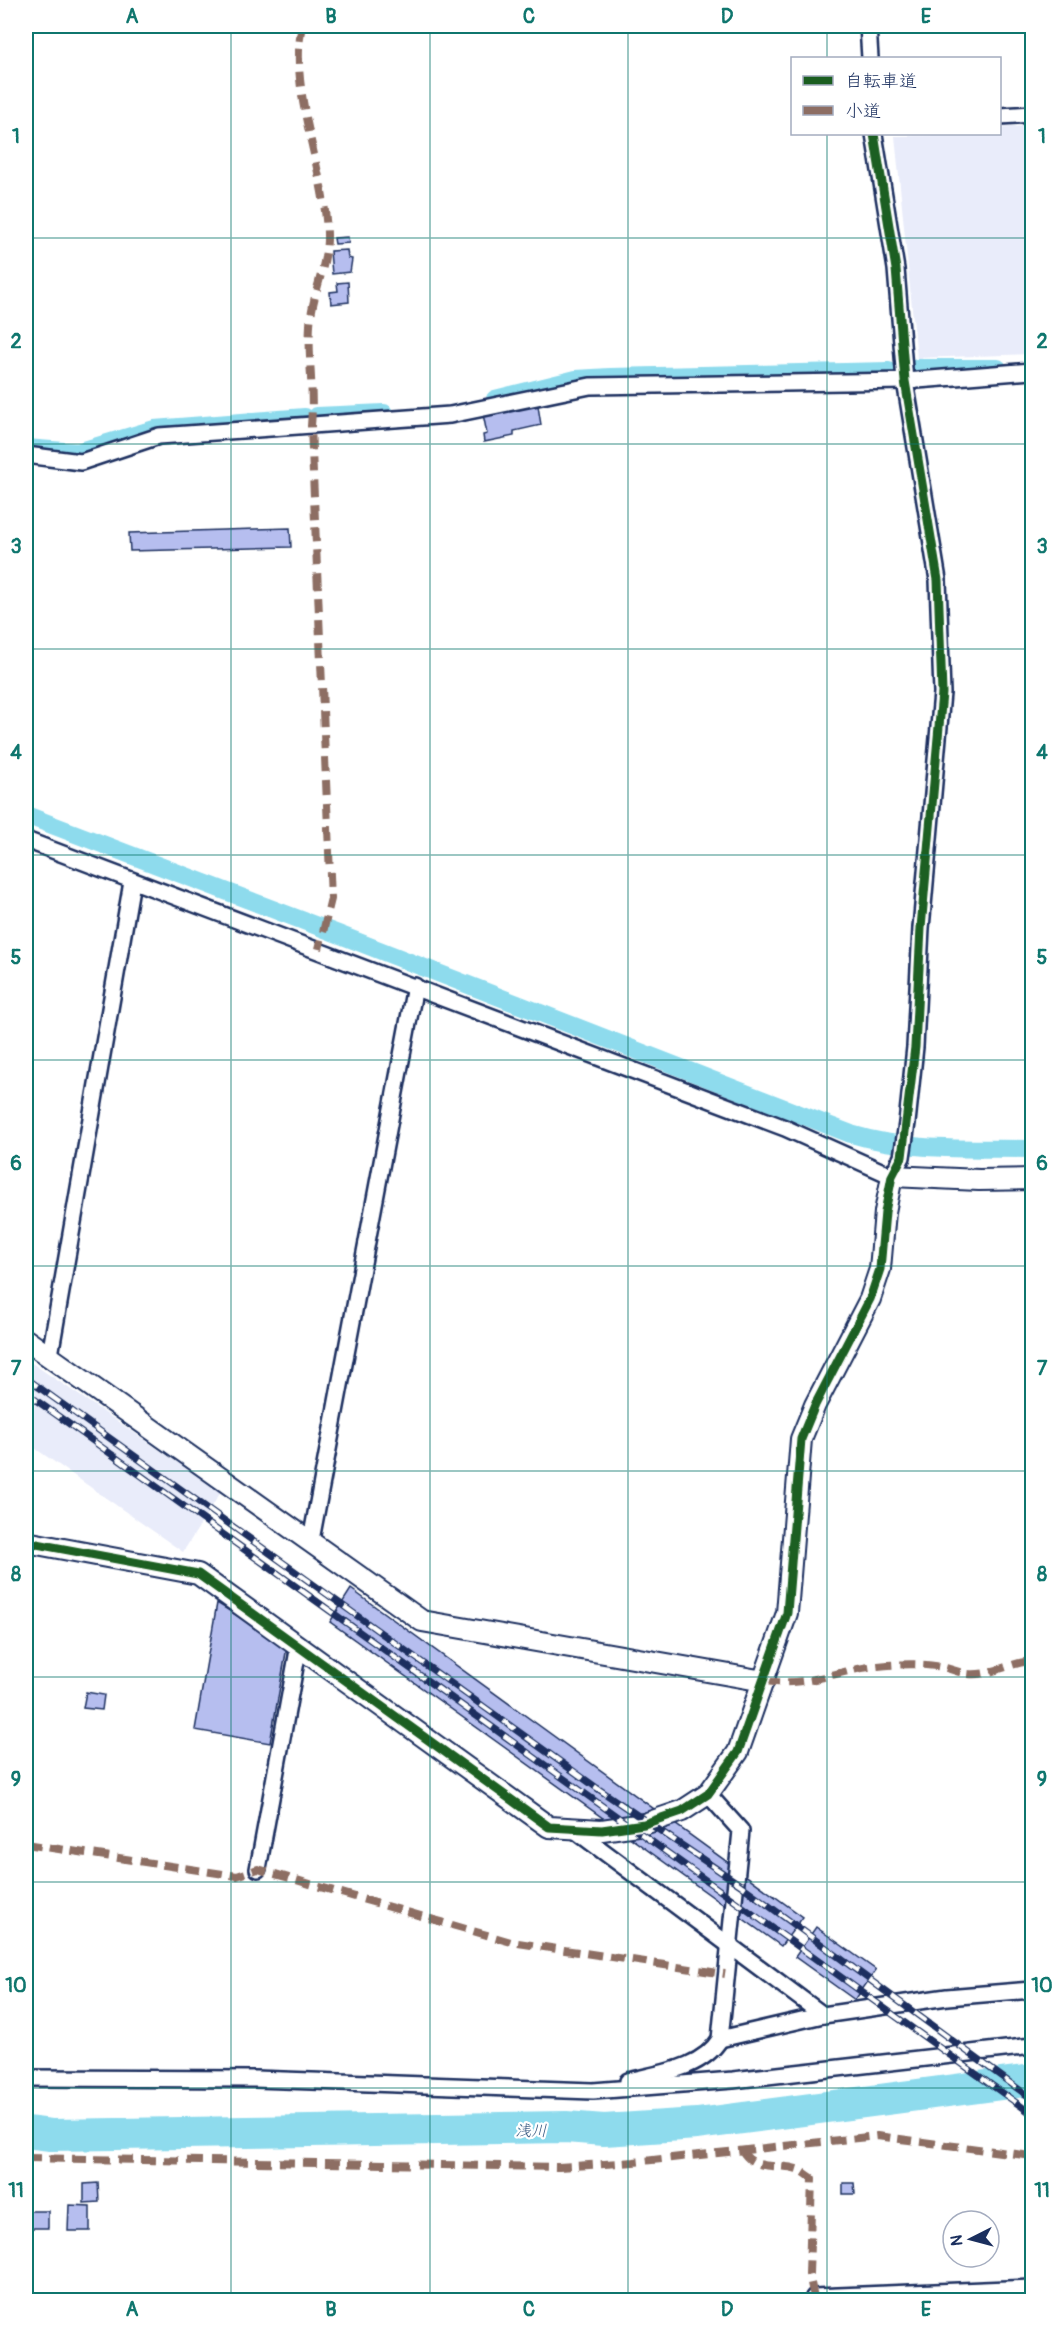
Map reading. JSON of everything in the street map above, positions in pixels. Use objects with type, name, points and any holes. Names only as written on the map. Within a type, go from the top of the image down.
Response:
[{"type":"street","points":[[868,26],[870,57]]},
{"type":"street","points":[[1001,116],[1032,114]]},
{"type":"street","points":[[26,1542],[198,1574],[549,1827],[602,1830],[644,1824],[682,1811],[708,1794],[738,1752],[787,1613],[801,1439],[870,1299],[880,1269],[885,1212],[892,1176],[902,1157],[915,1047],[921,928],[942,693],[938,580],[905,381],[896,269],[874,135]]},
{"type":"street","points":[[26,455],[81,462],[159,436],[450,415],[590,386],[905,381],[1032,371]]},
{"type":"street","points":[[26,840],[785,1128],[892,1176],[979,1180],[1032,1179]]},
{"type":"street","points":[[50,1355],[132,882]]},
{"type":"street","points":[[311,1540],[415,986]]},
{"type":"street","points":[[26,1340],[311,1540],[422,1621],[764,1681]]},
{"type":"street","points":[[258,1869],[299,1645]]},
{"type":"street","points":[[593,2091],[688,2065],[712,2052],[720,2040],[741,1831],[708,1794]]},
{"type":"street","points":[[572,1828],[823,2014]]},
{"type":"street","points":[[720,2040],[823,2014],[947,1997],[1032,1990]]},
{"type":"street","points":[[26,2078],[255,2079],[593,2091],[733,2080],[1032,2046]]},
{"type":"street","points":[[815,2301],[814,2297],[1032,2288]]},
{"type":"shaded area","points":[[1032,125],[1032,354],[917,358],[895,136],[1001,135],[1001,128]]},
{"type":"shaded area","points":[[26,1359],[221,1492],[183,1552],[26,1442]]},
{"type":"building","points":[[348,237],[349,243],[335,244],[334,238]]},
{"type":"building","points":[[347,250],[348,258],[352,259],[350,272],[332,274],[330,251]]},
{"type":"building","points":[[348,282],[349,302],[331,304],[330,292],[338,291],[337,283]]},
{"type":"building","points":[[538,406],[541,425],[514,431],[514,436],[484,442],[483,435],[487,434],[483,414]]},
{"type":"building","points":[[290,528],[291,547],[130,551],[129,533]]},
{"type":"building","points":[[351,1589],[803,1917],[781,1946],[330,1622]]},
{"type":"building","points":[[217,1603],[287,1647],[270,1743],[195,1730]]},
{"type":"building","points":[[86,1692],[104,1695],[102,1710],[83,1708]]},
{"type":"building","points":[[816,1927],[876,1970],[855,2000],[795,1957]]},
{"type":"building","points":[[98,2183],[99,2202],[84,2203],[84,2184]]},
{"type":"building","points":[[843,2183],[854,2183],[855,2194],[843,2194]]},
{"type":"building","points":[[69,2205],[90,2206],[90,2231],[68,2231]]},
{"type":"building","points":[[26,2211],[48,2211],[48,2228],[26,2228]]},
{"type":"waterway","points":[[917,368],[998,368]]},
{"type":"waterway","points":[[495,399],[576,379],[889,371]]},
{"type":"waterway","points":[[317,416],[384,413]]},
{"type":"waterway","points":[[26,448],[77,452],[154,429],[305,417]]},
{"type":"waterway","points":[[26,815],[851,1134],[895,1144],[918,1146],[963,1149],[1032,1149]]},
{"type":"waterway","name":"浅川","points":[[26,2132],[51,2135],[566,2127],[604,2130],[697,2124],[1032,2080]]},
{"type":"railway","points":[[26,1378],[597,1788],[742,1886],[1032,2099]]},
{"type":"railway","points":[[26,1393],[1032,2114]]},
{"type":"marked path","points":[[302,26],[299,50],[303,103],[325,209],[327,234],[325,257],[310,325],[311,426],[331,899],[319,949]]},
{"type":"marked path","points":[[764,1681],[796,1682],[862,1668],[902,1664],[942,1667],[977,1674],[1032,1661]]},
{"type":"marked path","points":[[26,1844],[237,1876],[258,1869],[511,1942],[725,1974]]},
{"type":"marked path","points":[[26,2158],[559,2167],[634,2162],[877,2136],[1032,2156]]},
{"type":"marked path","points":[[742,2150],[753,2162],[800,2170],[812,2178],[809,2274],[814,2297]]},
{"type":"cycle path","points":[[26,1542],[198,1574],[549,1827],[602,1830],[644,1824],[682,1811],[708,1794],[738,1752],[787,1613],[801,1439],[815,1405],[870,1299],[880,1269],[885,1212],[892,1176],[902,1157],[915,1047],[921,928],[942,693],[938,580],[905,381],[896,269],[874,135]]}]
